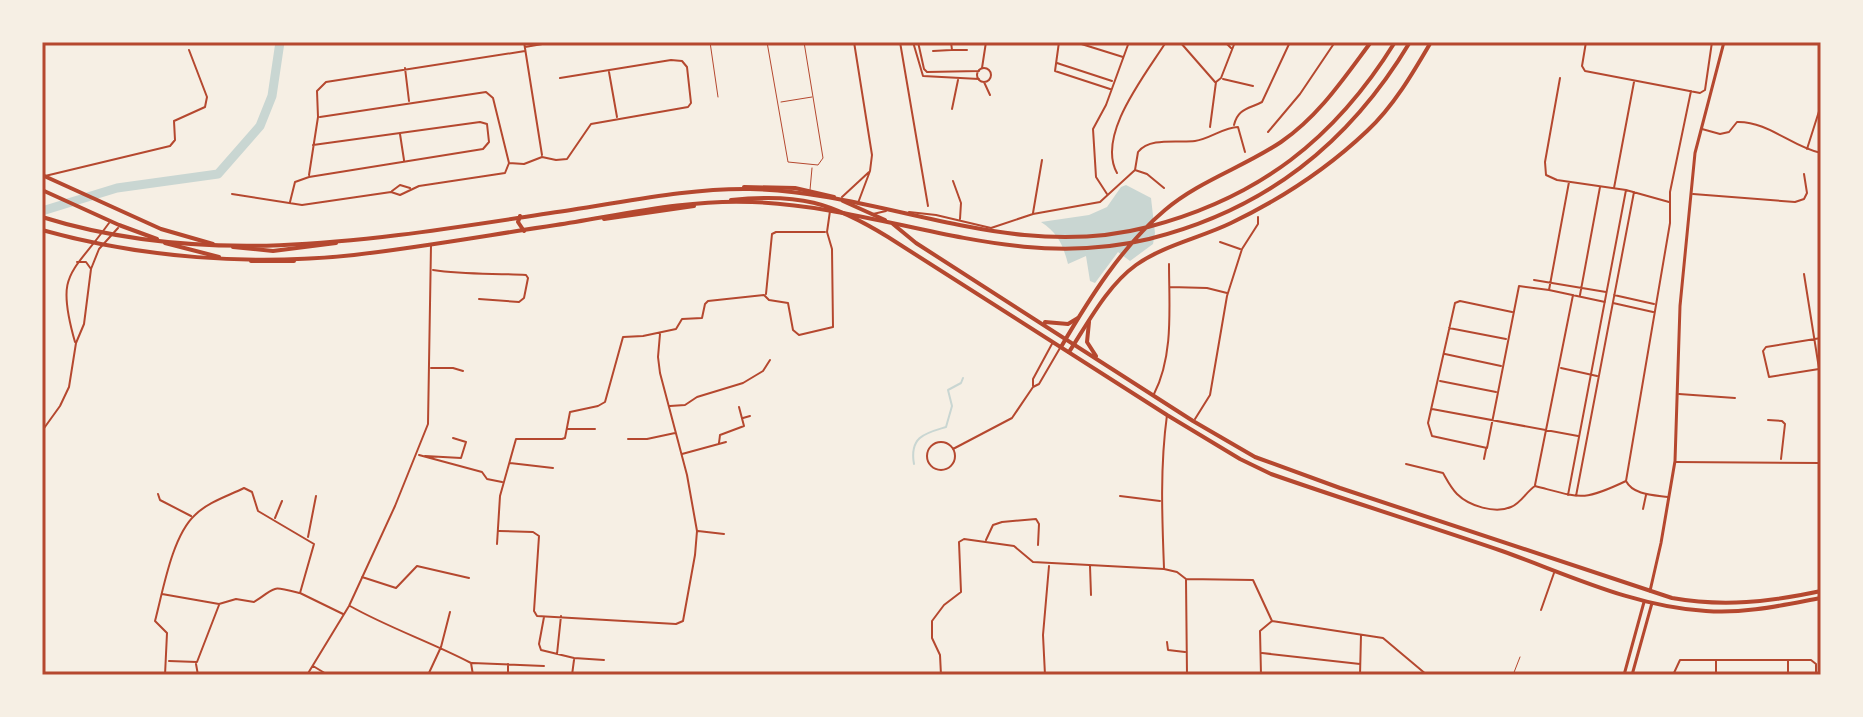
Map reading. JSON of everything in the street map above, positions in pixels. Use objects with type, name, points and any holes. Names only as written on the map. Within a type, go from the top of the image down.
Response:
[{"type":"highway","points":[[1061,347],[1094,295],[1141,233],[1163,211],[1181,197],[1278,144],[1297,130],[1314,116],[1371,42]]},
{"type":"highway","points":[[42,217],[125,236],[220,246],[270,247],[351,243],[714,190],[750,189],[818,195],[952,225],[1042,238],[1077,237],[1131,230],[1210,208],[1249,188],[1300,154],[1366,85],[1395,42]]},
{"type":"highway","points":[[42,230],[122,248],[219,258],[270,259],[352,255],[714,202],[749,201],[816,207],[950,237],[1041,250],[1109,246],[1145,240],[1215,218],[1249,202],[1284,179],[1335,140],[1376,95],[1410,42]]},
{"type":"highway","points":[[1069,352],[1125,274],[1155,254],[1256,211],[1305,180],[1368,130],[1410,77],[1431,42]]},
{"type":"highway","points":[[43,176],[171,233],[256,251],[294,249],[734,188],[810,190],[839,199],[896,225],[916,243],[1193,421],[1255,457],[1649,592],[1698,603],[1728,604],[1821,591]]},
{"type":"highway","points":[[42,190],[119,225],[190,251],[236,260],[269,262],[351,256],[753,198],[791,199],[831,206],[888,237],[1234,456],[1285,479],[1652,603],[1716,612],[1764,609],[1821,598]]},
{"type":"highway","points":[[520,216],[518,222],[524,231]]},
{"type":"highway","points":[[500,219],[506,229],[503,234]]},
{"type":"highway","points":[[1043,322],[1068,324],[1079,318]]},
{"type":"highway","points":[[1089,322],[1087,342],[1097,358]]},
{"type":"highway","points":[[1234,456],[1239,448]]},
{"type":"main road","points":[[1649,592],[1675,461],[1680,306],[1691,194],[1700,129],[1724,42]]},
{"type":"main road","points":[[1624,675],[1644,601]]},
{"type":"main road","points":[[1632,675],[1652,603]]},
{"type":"main road","points":[[1641,612],[1646,609],[1649,614]]},
{"type":"street","points":[[524,42],[542,157]]},
{"type":"street","points":[[309,177],[318,117],[317,91],[326,82],[554,42]]},
{"type":"street","points":[[854,42],[872,155],[870,171],[856,208]]},
{"type":"street","points":[[900,42],[928,206]]},
{"type":"street","points":[[913,42],[922,76],[989,80],[991,75],[987,69],[927,72],[918,42]]},
{"type":"street","points":[[951,42],[952,50]]},
{"type":"street","points":[[986,42],[980,70],[981,80],[990,95]]},
{"type":"street","points":[[1059,42],[1055,71],[1112,89]]},
{"type":"street","points":[[1075,42],[1124,58]]},
{"type":"street","points":[[1107,195],[1096,177],[1093,129],[1129,42]]},
{"type":"street","points":[[1117,173],[1113,166],[1117,120],[1166,42]]},
{"type":"street","points":[[1180,42],[1216,82]]},
{"type":"street","points":[[1225,42],[1232,49]]},
{"type":"street","points":[[1210,127],[1216,82],[1221,78],[1235,42]]},
{"type":"street","points":[[1234,126],[1237,115],[1262,102],[1290,42]]},
{"type":"street","points":[[1268,132],[1300,94],[1335,42]]},
{"type":"street","points":[[1586,42],[1582,66],[1585,71],[1700,93],[1705,90],[1712,42]]},
{"type":"street","points":[[43,176],[170,146],[175,140],[174,121],[205,107],[207,97],[189,50]]},
{"type":"street","points":[[933,51],[967,50]]},
{"type":"street","points":[[509,163],[524,164],[542,157],[567,159],[591,124],[688,107],[691,103],[687,67],[682,61],[671,60],[560,78]]},
{"type":"street","points":[[1056,63],[1114,82]]},
{"type":"street","points":[[405,68],[409,102]]},
{"type":"street","points":[[609,70],[617,118]]},
{"type":"street","points":[[952,109],[959,78]]},
{"type":"street","points":[[1221,78],[1253,86]]},
{"type":"street","points":[[1560,78],[1544,170],[1548,176],[1626,190],[1670,202]]},
{"type":"street","points":[[1614,188],[1635,80]]},
{"type":"street","points":[[232,194],[302,205],[391,192],[400,195],[411,189],[505,173],[509,163],[493,98],[482,91],[318,117]]},
{"type":"street","points":[[1669,497],[1631,489],[1626,481],[1670,223],[1670,202],[1691,91]]},
{"type":"street","points":[[1807,150],[1821,105]]},
{"type":"street","points":[[290,203],[290,192],[295,182],[309,177],[483,149],[489,142],[487,124],[480,122],[313,145]]},
{"type":"street","points":[[1700,129],[1720,134],[1729,132],[1737,122],[1744,122],[1759,125],[1807,150],[1821,153]]},
{"type":"street","points":[[1234,126],[1241,132],[1245,152]]},
{"type":"street","points":[[872,214],[878,211],[899,212],[960,220],[991,228],[1033,214],[1091,205],[1135,170],[1138,152],[1143,146],[1195,141],[1234,126]]},
{"type":"street","points":[[400,133],[404,161]]},
{"type":"street","points":[[1033,214],[1042,160]]},
{"type":"street","points":[[1135,170],[1147,174],[1164,188]]},
{"type":"street","points":[[839,199],[870,171]]},
{"type":"street","points":[[1691,194],[1795,202],[1804,199],[1807,193],[1804,174]]},
{"type":"street","points":[[953,181],[961,203],[960,220]]},
{"type":"street","points":[[1549,290],[1569,181]]},
{"type":"street","points":[[391,192],[400,185],[411,189]]},
{"type":"street","points":[[1579,296],[1601,186]]},
{"type":"street","points":[[1568,495],[1626,190]]},
{"type":"street","points":[[1576,496],[1634,192]]},
{"type":"street","points":[[764,295],[769,300],[788,303],[793,330],[799,335],[834,327],[832,249],[826,232],[831,206]]},
{"type":"street","points":[[1193,421],[1210,395],[1227,294],[1242,249],[1258,224],[1258,217]]},
{"type":"street","points":[[76,343],[65,294],[76,262],[110,221]]},
{"type":"street","points":[[42,431],[69,387],[76,343],[84,324],[91,269],[99,249],[119,225]]},
{"type":"street","points":[[764,295],[767,292],[772,234],[826,232]]},
{"type":"street","points":[[1220,242],[1242,249]]},
{"type":"street","points":[[307,675],[349,606],[428,424],[431,244]]},
{"type":"street","points":[[76,262],[86,262],[91,269]]},
{"type":"street","points":[[1153,395],[1168,343],[1169,264]]},
{"type":"street","points":[[432,269],[468,275],[526,275],[528,278],[524,298],[519,302],[479,299]]},
{"type":"street","points":[[1611,272],[1618,274]]},
{"type":"street","points":[[1804,274],[1821,381]]},
{"type":"street","points":[[1534,280],[1607,292]]},
{"type":"street","points":[[1484,459],[1519,286],[1605,302]]},
{"type":"street","points":[[1169,287],[1207,288],[1227,294]]},
{"type":"street","points":[[497,544],[503,482],[516,439],[562,439],[570,412],[605,402],[623,337],[660,334],[676,329],[682,319],[702,318],[708,301],[764,295]]},
{"type":"street","points":[[1406,464],[1443,473],[1462,498],[1487,508],[1509,508],[1535,486],[1573,295]]},
{"type":"street","points":[[1614,295],[1656,304]]},
{"type":"street","points":[[1487,448],[1431,435],[1428,423],[1454,305],[1458,301],[1512,312]]},
{"type":"street","points":[[1613,303],[1654,312]]},
{"type":"street","points":[[1449,328],[1507,339]]},
{"type":"street","points":[[499,531],[533,532],[539,536],[534,611],[537,616],[681,622],[686,614],[697,531],[659,365],[660,334]]},
{"type":"street","points":[[1819,369],[1769,377],[1763,351],[1766,347],[1821,338]]},
{"type":"street","points":[[1033,387],[1033,379],[1053,342]]},
{"type":"street","points":[[953,449],[1012,418],[1033,387],[1039,384],[1061,347]]},
{"type":"street","points":[[1444,354],[1502,366]]},
{"type":"street","points":[[669,406],[685,405],[697,397],[743,383],[763,371],[770,360]]},
{"type":"street","points":[[429,368],[463,371]]},
{"type":"street","points":[[1558,368],[1598,377]]},
{"type":"street","points":[[1438,381],[1498,392]]},
{"type":"street","points":[[1678,394],[1735,398]]},
{"type":"street","points":[[719,443],[720,435],[743,428],[739,407]]},
{"type":"street","points":[[1432,409],[1579,436]]},
{"type":"street","points":[[1164,569],[1161,501],[1167,415]]},
{"type":"street","points":[[741,418],[750,416]]},
{"type":"street","points":[[1768,420],[1785,424],[1780,461]]},
{"type":"street","points":[[566,429],[595,429]]},
{"type":"street","points":[[628,439],[676,433]]},
{"type":"street","points":[[424,457],[435,455],[457,459],[463,456],[466,442],[453,438]]},
{"type":"street","points":[[681,454],[726,442]]},
{"type":"street","points":[[946,443],[953,449],[955,455],[950,467],[936,469],[929,464],[927,456],[930,447],[946,443]]},
{"type":"street","points":[[416,454],[482,472],[487,479],[503,482]]},
{"type":"street","points":[[1675,461],[1821,463]]},
{"type":"street","points":[[508,463],[553,468]]},
{"type":"street","points":[[1535,486],[1568,495],[1592,497],[1626,481]]},
{"type":"street","points":[[165,675],[167,633],[155,621],[180,539],[192,517],[205,507],[244,488],[252,492],[258,511],[308,539],[315,547],[300,593]]},
{"type":"street","points":[[158,494],[160,500],[192,517]]},
{"type":"street","points":[[1643,509],[1646,494]]},
{"type":"street","points":[[308,539],[316,496]]},
{"type":"street","points":[[1120,496],[1161,501]]},
{"type":"street","points":[[274,520],[282,501]]},
{"type":"street","points":[[986,541],[993,525],[1036,519],[1039,524],[1038,545]]},
{"type":"street","points":[[697,531],[724,534]]},
{"type":"street","points":[[941,675],[940,655],[932,638],[932,621],[944,605],[961,592],[959,542],[964,539],[1014,546],[1033,562],[1049,565],[1164,569],[1177,572],[1186,579],[1253,580],[1272,621]]},
{"type":"street","points":[[1045,675],[1043,635],[1049,565]]},
{"type":"street","points":[[362,577],[396,588],[417,566],[469,578]]},
{"type":"street","points":[[1090,566],[1091,595]]},
{"type":"street","points":[[1541,610],[1555,570]]},
{"type":"street","points":[[1186,579],[1187,675],[1207,674]]},
{"type":"street","points":[[162,594],[219,604],[236,599],[254,602],[276,587],[300,593],[344,614]]},
{"type":"street","points":[[198,675],[196,663],[219,604]]},
{"type":"street","points":[[349,606],[471,663],[544,666]]},
{"type":"street","points":[[428,675],[441,647],[450,612]]},
{"type":"street","points":[[544,615],[539,647],[574,658],[604,660]]},
{"type":"street","points":[[557,654],[561,615]]},
{"type":"street","points":[[1261,675],[1260,628],[1272,621],[1383,638],[1427,675]]},
{"type":"street","points":[[1360,675],[1361,634]]},
{"type":"street","points":[[1167,642],[1168,650],[1186,652]]},
{"type":"street","points":[[1260,653],[1360,664]]},
{"type":"street","points":[[572,675],[574,658]]},
{"type":"street","points":[[1673,675],[1680,660],[1813,660],[1816,675]]},
{"type":"street","points":[[1716,660],[1716,675]]},
{"type":"street","points":[[1788,660],[1788,675]]},
{"type":"street","points":[[168,661],[196,663]]},
{"type":"street","points":[[471,663],[473,675]]},
{"type":"street","points":[[508,664],[508,675]]},
{"type":"street","points":[[313,666],[328,675]]},
{"type":"lane","points":[[710,42],[718,97]]},
{"type":"lane","points":[[767,42],[788,162],[812,166],[818,165],[823,158],[804,42]]},
{"type":"lane","points":[[779,103],[815,96]]},
{"type":"lane","points":[[810,190],[812,166]]},
{"type":"lane","points":[[1513,675],[1520,657]]},
{"type":"shaded area","points":[[1126,185],[1151,198],[1155,233],[1153,244],[1130,261],[1118,252],[1095,283],[1090,281],[1086,256],[1068,264],[1059,240],[1041,222],[1089,215],[1107,207],[1121,187]]},
{"type":"waterway","points":[[42,211],[117,188],[218,174],[260,126],[272,96],[280,42]]},
{"type":"waterway","points":[[914,464],[914,447],[921,437],[946,427],[952,406],[948,390],[961,383],[963,378]]}]
